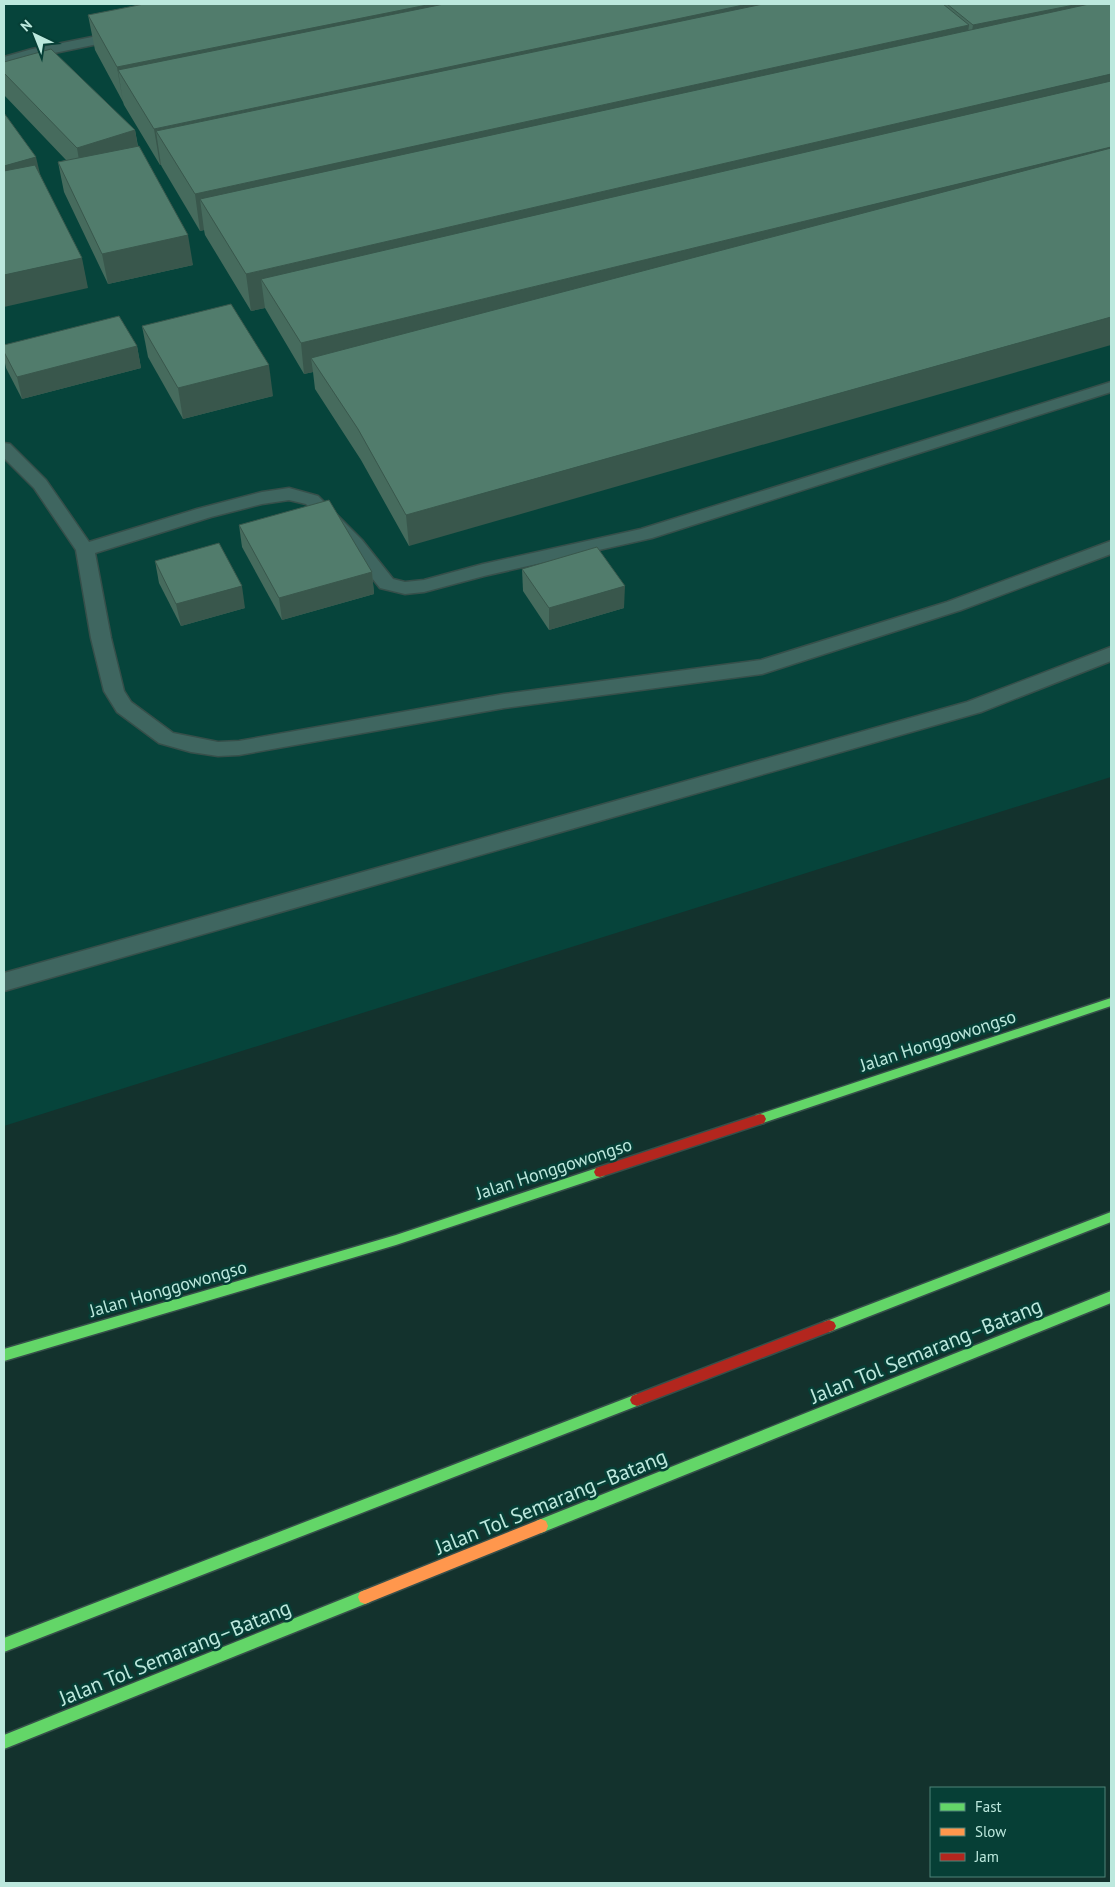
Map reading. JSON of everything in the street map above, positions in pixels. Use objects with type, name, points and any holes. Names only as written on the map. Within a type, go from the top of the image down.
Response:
[{"type":"main road","name":"Jalan Honggowongso","points":[[4,1355],[396,1240],[1111,1002]]},
{"type":"main road","points":[[4,1645],[1111,1217]]},
{"type":"main road","name":"Jalan Tol Semarang–Batang","points":[[4,1742],[1111,1297]]},
{"type":"lane","points":[[4,62],[32,53],[139,32]]},
{"type":"lane","points":[[85,550],[213,511],[262,498],[289,494],[312,500],[355,544],[387,584],[405,588],[424,586],[483,570],[645,534],[1111,387]]},
{"type":"lane","points":[[4,448],[40,484],[85,550],[101,638],[114,691],[124,707],[146,726],[166,738],[191,745],[218,749],[239,748],[504,701],[762,667],[954,606],[1111,547]]},
{"type":"lane","points":[[4,982],[371,876],[974,707],[1111,654]]},
{"type":"shaded area","points":[[4,4],[1111,4],[1111,777],[4,1126]]},
{"type":"building","points":[[144,4],[432,4],[117,67],[88,15]]},
{"type":"building","points":[[444,4],[748,4],[154,129],[118,70]]},
{"type":"building","points":[[763,4],[943,4],[969,25],[195,194],[156,131]]},
{"type":"building","points":[[947,4],[1079,4],[973,25]]},
{"type":"building","points":[[1089,4],[1111,4],[1111,74],[246,274],[200,199]]},
{"type":"building","points":[[51,49],[135,130],[77,148],[4,73],[4,62]]},
{"type":"building","points":[[1111,81],[1111,147],[301,343],[261,279]]},
{"type":"building","points":[[4,113],[36,157],[4,166]]},
{"type":"building","points":[[139,146],[188,235],[102,254],[58,162]]},
{"type":"building","points":[[1111,148],[1111,317],[406,515],[358,429],[311,358]]},
{"type":"building","points":[[35,165],[82,258],[4,275],[4,171]]},
{"type":"building","points":[[231,304],[269,365],[178,388],[142,326]]},
{"type":"building","points":[[119,316],[137,346],[17,377],[4,352],[4,345]]},
{"type":"building","points":[[329,500],[372,572],[279,598],[239,525]]},
{"type":"building","points":[[219,543],[242,586],[176,604],[155,561]]},
{"type":"building","points":[[597,547],[625,586],[549,608],[522,569]]},
{"type":"traffic: fast","points":[[760,1119],[1111,1002]]},
{"type":"traffic: fast","points":[[4,1355],[396,1240],[600,1172]]},
{"type":"traffic: fast","points":[[829,1326],[1111,1217]]},
{"type":"traffic: fast","points":[[541,1526],[1111,1297]]},
{"type":"traffic: fast","points":[[4,1645],[637,1400]]},
{"type":"traffic: fast","points":[[4,1742],[365,1597]]},
{"type":"traffic: slow","points":[[365,1597],[541,1526]]},
{"type":"traffic: jam","points":[[600,1172],[760,1119]]},
{"type":"traffic: jam","points":[[637,1400],[829,1326]]}]
